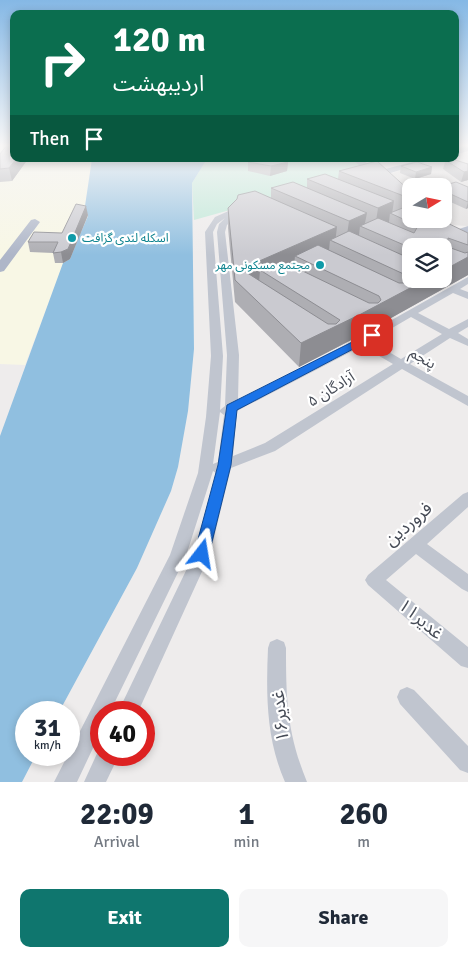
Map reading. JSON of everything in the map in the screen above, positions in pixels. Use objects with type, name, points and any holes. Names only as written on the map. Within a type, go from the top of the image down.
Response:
[{"type":"main road","points":[[384,181],[402,199]]},
{"type":"main road","points":[[387,181],[402,192]]},
{"type":"main road","points":[[0,261],[35,222],[0,268]]},
{"type":"street","points":[[65,782],[178,556],[205,473],[213,417],[216,356],[209,232],[211,224],[222,216],[256,206],[228,218],[223,224],[221,232],[233,355],[231,408],[224,465],[202,554],[133,701]]},
{"type":"street","points":[[213,417],[362,341],[468,280]]},
{"type":"street","points":[[452,289],[468,296]]},
{"type":"street","points":[[410,314],[468,343]]},
{"type":"street","name":"آزادگان ۵","points":[[205,473],[270,447],[468,322]]},
{"type":"street","name":"پنجم","points":[[362,341],[468,402]]},
{"type":"street","name":"فروردین","points":[[374,580],[468,498]]},
{"type":"street","points":[[415,544],[468,584]]},
{"type":"street","name":"غدیر۱۱","points":[[374,580],[468,659]]},
{"type":"street","name":"غدیر۱۶","points":[[277,648],[276,691],[279,725],[287,765],[296,782]]},
{"type":"street","points":[[407,697],[468,762]]},
{"type":"street","points":[[95,782],[103,766]]},
{"type":"shaded area","points":[[0,181],[89,181],[85,206],[25,365],[0,364]]},
{"type":"shaded area","points":[[452,181],[468,181],[468,226],[452,225]]},
{"type":"green space","points":[[193,181],[332,181],[194,220]]},
{"type":"water","points":[[89,181],[193,181],[194,349],[188,411],[178,467],[171,491],[137,568],[65,701],[15,701],[15,766],[30,766],[22,782],[0,782],[0,436],[63,263],[70,259],[78,239],[76,234],[81,232],[88,216],[85,206]]},
{"type":"building","points":[[313,181],[344,181],[394,201],[378,208]]},
{"type":"building","points":[[366,181],[399,181],[402,184],[402,195]]},
{"type":"building","points":[[293,182],[367,213],[349,221],[271,188]]},
{"type":"building","points":[[456,182],[468,187],[468,202],[452,195],[452,183]]},
{"type":"building","points":[[255,191],[337,227],[241,269],[328,324],[336,324],[340,320],[260,270],[282,261],[369,303],[378,303],[381,300],[379,296],[295,256],[318,245],[402,283],[402,288],[410,288],[301,343],[235,280],[228,208],[237,199],[238,195]]},
{"type":"building","points":[[76,204],[86,206],[68,249],[53,253],[58,242],[28,242],[34,232],[62,233]]},
{"type":"building","points":[[402,208],[402,219],[390,213]]},
{"type":"building","points":[[378,218],[414,233],[417,228],[452,228],[452,225],[468,233],[468,245],[452,238],[402,238],[402,244],[360,226]]},
{"type":"building","points":[[349,231],[402,255],[402,273],[330,240]]},
{"type":"building","points":[[452,248],[465,253],[468,252],[468,257],[452,266]]},
{"type":"place","name":"اسکله لندی گزافت","points":[[72,238]]},
{"type":"place","name":"مجتمع مسکونی مهر","points":[[320,265]]},
{"type":"route","points":[[202,554],[224,465],[231,408],[372,335]]}]
